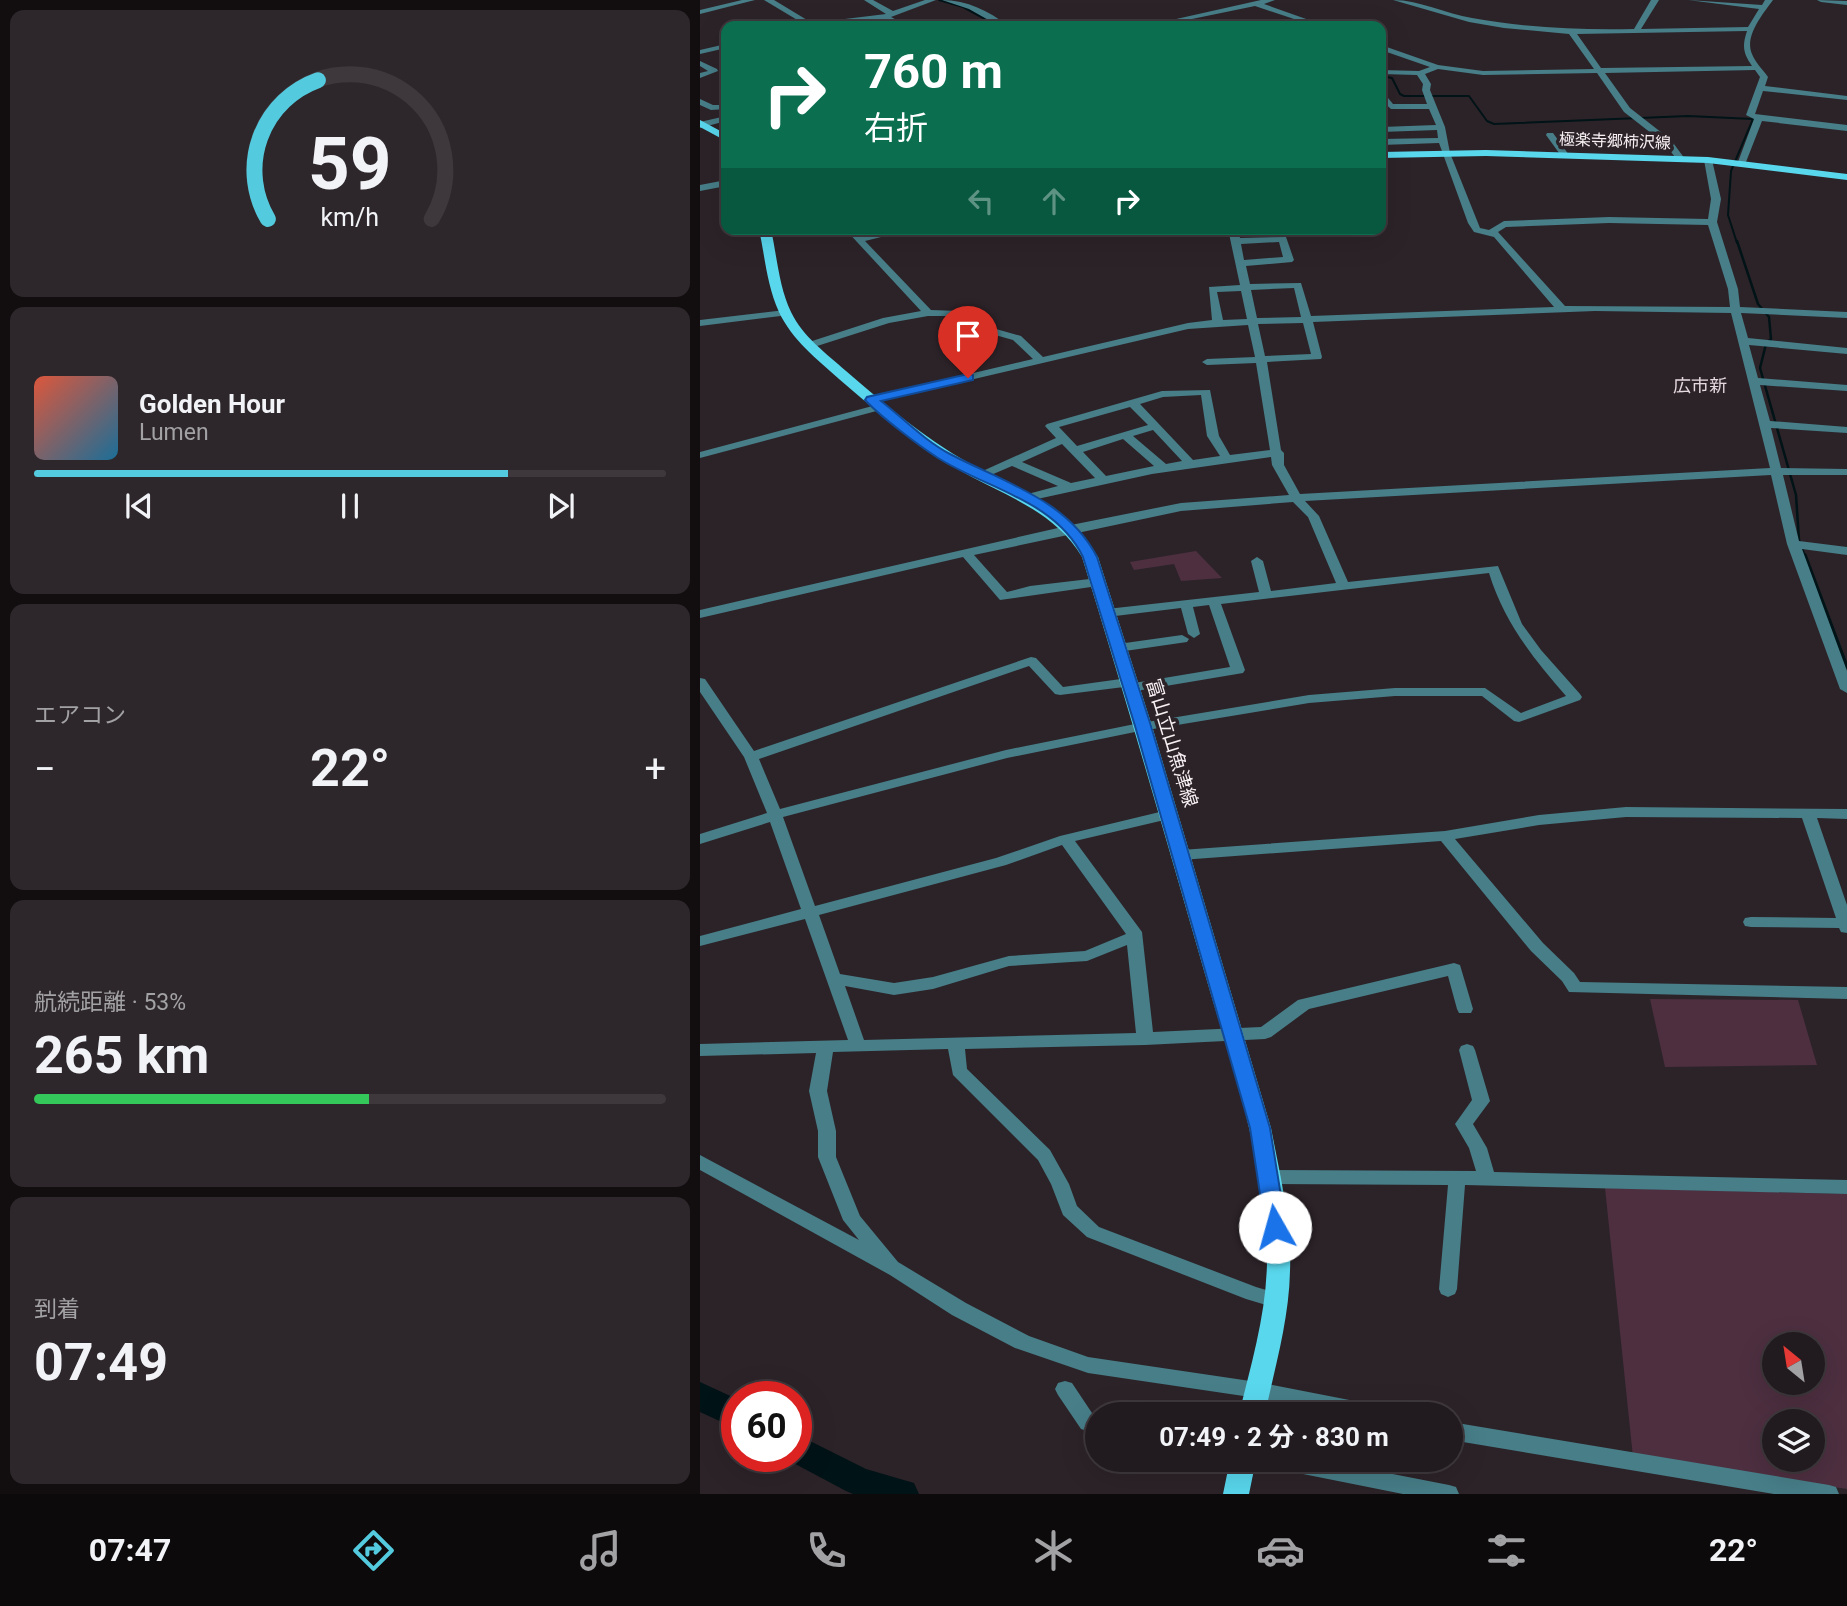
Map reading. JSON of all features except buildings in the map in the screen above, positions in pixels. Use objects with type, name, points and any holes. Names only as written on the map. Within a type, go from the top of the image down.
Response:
[{"type":"main road","points":[[701,124],[721,135]]},
{"type":"main road","name":"極楽寺郷柿沢線","points":[[1386,156],[1446,153],[1708,160],[1742,162],[1847,177]]},
{"type":"main road","name":"富山立山魚津線","points":[[766,235],[785,313],[795,330],[810,345],[876,403],[942,455],[980,476],[1028,497],[1072,529],[1090,557],[1181,855],[1260,1128],[1270,1177],[1278,1252],[1276,1300],[1255,1399]]},
{"type":"main road","points":[[1236,1494],[1241,1472]]},
{"type":"street","points":[[700,12],[751,0]]},
{"type":"street","points":[[768,0],[802,21]]},
{"type":"street","points":[[869,0],[897,21]]},
{"type":"street","points":[[844,21],[888,15],[932,0]]},
{"type":"street","points":[[946,0],[972,8],[995,21]]},
{"type":"street","points":[[1237,0],[1306,21]]},
{"type":"street","points":[[1173,21],[1271,0]]},
{"type":"street","points":[[1397,0],[1470,20],[1570,30],[1752,29]]},
{"type":"street","points":[[1637,30],[1655,0]]},
{"type":"street","points":[[1692,0],[1767,4]]},
{"type":"street","points":[[1821,0],[1847,4]]},
{"type":"street","points":[[1767,4],[1757,12],[1746,46],[1764,77],[1750,115],[1847,128]]},
{"type":"street","points":[[1570,30],[1627,110],[1638,122],[1668,142],[1681,159]]},
{"type":"street","points":[[700,52],[721,47]]},
{"type":"street","points":[[1386,49],[1437,68],[1483,73],[1757,68]]},
{"type":"street","points":[[700,63],[717,73],[700,76]]},
{"type":"street","points":[[1386,72],[1420,73],[1437,68]]},
{"type":"street","points":[[1420,73],[1427,84],[1426,90],[1441,127],[1446,153],[1477,230],[1497,234],[1561,309]]},
{"type":"street","points":[[1761,88],[1847,98]]},
{"type":"street","points":[[700,101],[711,108],[721,107]]},
{"type":"street","points":[[1386,102],[1391,107],[1432,106]]},
{"type":"street","points":[[1742,162],[1759,118]]},
{"type":"street","points":[[701,124],[721,120]]},
{"type":"street","points":[[1386,130],[1441,127]]},
{"type":"street","points":[[1550,135],[1565,155]]},
{"type":"street","points":[[1386,142],[1443,140]]},
{"type":"street","points":[[1708,160],[1716,199],[1712,222],[1733,289],[1735,310],[1766,424],[1793,544],[1847,690]]},
{"type":"street","points":[[700,188],[721,184]]},
{"type":"street","points":[[1491,233],[1504,224],[1609,220],[1712,222]]},
{"type":"street","points":[[855,235],[928,313]]},
{"type":"street","points":[[859,239],[879,235]]},
{"type":"street","points":[[1240,263],[1289,260],[1283,239],[1234,235],[1244,287],[1261,360],[1281,474],[1296,498],[1313,516],[1343,585]]},
{"type":"street","points":[[1207,362],[1317,357],[1298,285],[1212,289],[1218,323]]},
{"type":"street","points":[[700,455],[876,403],[1188,326],[1561,309],[1735,310],[1847,315]]},
{"type":"street","points":[[700,323],[785,313]]},
{"type":"street","points":[[810,345],[887,320],[928,313],[954,313],[978,327],[1017,338],[1041,361]]},
{"type":"street","points":[[1743,341],[1847,351]]},
{"type":"street","points":[[1754,381],[1847,388]]},
{"type":"street","points":[[1102,478],[1051,426],[1162,394],[1206,392],[1213,436],[1226,457]]},
{"type":"street","points":[[1133,403],[1190,463]]},
{"type":"street","points":[[1766,424],[1847,430]]},
{"type":"street","points":[[1074,450],[1156,426]]},
{"type":"street","points":[[1125,435],[1163,468]]},
{"type":"street","points":[[980,476],[1063,439]]},
{"type":"street","points":[[1028,497],[1102,478],[1226,457],[1278,453]]},
{"type":"street","points":[[1013,462],[1070,487]]},
{"type":"street","points":[[700,614],[1072,529],[1181,507],[1776,471],[1847,472]]},
{"type":"street","points":[[1793,544],[1847,551]]},
{"type":"street","points":[[966,553],[1004,597],[1030,590],[1098,582]]},
{"type":"street","points":[[1257,561],[1266,594]]},
{"type":"street","points":[[700,839],[775,815],[1006,754],[1143,726],[1310,699],[1395,692],[1485,692],[1519,718],[1575,698],[1522,637],[1504,604],[1494,569],[1107,613]]},
{"type":"street","points":[[751,757],[1031,661],[1060,691],[1129,685],[1238,670],[1213,600]]},
{"type":"street","points":[[1118,648],[1188,636],[1186,603]]},
{"type":"street","points":[[700,682],[751,757],[775,815],[858,1045]]},
{"type":"street","points":[[1181,855],[1445,836],[1539,820],[1626,812],[1847,814]]},
{"type":"street","points":[[1751,922],[1846,926],[1808,814]]},
{"type":"street","points":[[700,941],[1000,862],[1065,839],[1168,816]]},
{"type":"street","points":[[1445,836],[1537,947],[1568,976],[1575,988],[1847,993]]},
{"type":"street","points":[[1065,839],[1135,936],[1145,1039]]},
{"type":"street","points":[[834,978],[894,989],[933,984],[1009,961],[1087,956],[1135,936]]},
{"type":"street","points":[[700,1050],[1145,1039],[1265,1033],[1304,1004],[1454,969],[1465,1009]]},
{"type":"street","points":[[956,1042],[959,1071],[1044,1155],[1060,1184],[1069,1210],[1093,1232],[1253,1294],[1276,1300]]},
{"type":"street","points":[[825,1046],[818,1091],[827,1131],[827,1157],[852,1220],[897,1270]]},
{"type":"street","points":[[1466,1050],[1481,1101],[1464,1124],[1478,1148],[1487,1180]]},
{"type":"street","points":[[700,1162],[1022,1342],[1088,1365],[1279,1402]]},
{"type":"street","points":[[1270,1177],[1847,1187]]},
{"type":"street","points":[[1448,1289],[1457,1179]]},
{"type":"street","points":[[1065,1389],[1085,1419]]},
{"type":"street","points":[[1463,1433],[1829,1494]]},
{"type":"street","points":[[1338,1472],[1449,1494]]},
{"type":"shaded area","points":[[1196,551],[1222,578],[1181,581],[1174,564],[1134,570],[1130,562]]},
{"type":"shaded area","points":[[1650,999],[1798,1000],[1817,1065],[1665,1067]]},
{"type":"shaded area","points":[[1605,1188],[1847,1194],[1847,1489],[1633,1457]]},
{"type":"waterway","points":[[939,0],[963,7],[989,21]]},
{"type":"waterway","points":[[1386,77],[1392,78],[1400,94],[1404,96],[1469,96],[1487,121],[1494,124],[1688,116],[1753,119],[1731,171],[1728,215],[1737,243]]},
{"type":"waterway","points":[[1737,241],[1758,304],[1769,317],[1771,339],[1766,344],[1760,368],[1796,495],[1799,540],[1805,557]]},
{"type":"waterway","points":[[1805,555],[1847,667]]},
{"type":"waterway","points":[[700,1396],[721,1407]]},
{"type":"waterway","points":[[812,1457],[858,1481],[902,1494]]},
{"type":"district","name":"広市新","points":[[1700,385]]},
{"type":"route","points":[[968,378],[871,400],[942,455],[980,476],[1028,497],[1054,514],[1083,542],[1143,726],[1260,1128],[1270,1177],[1275,1227]]}]
